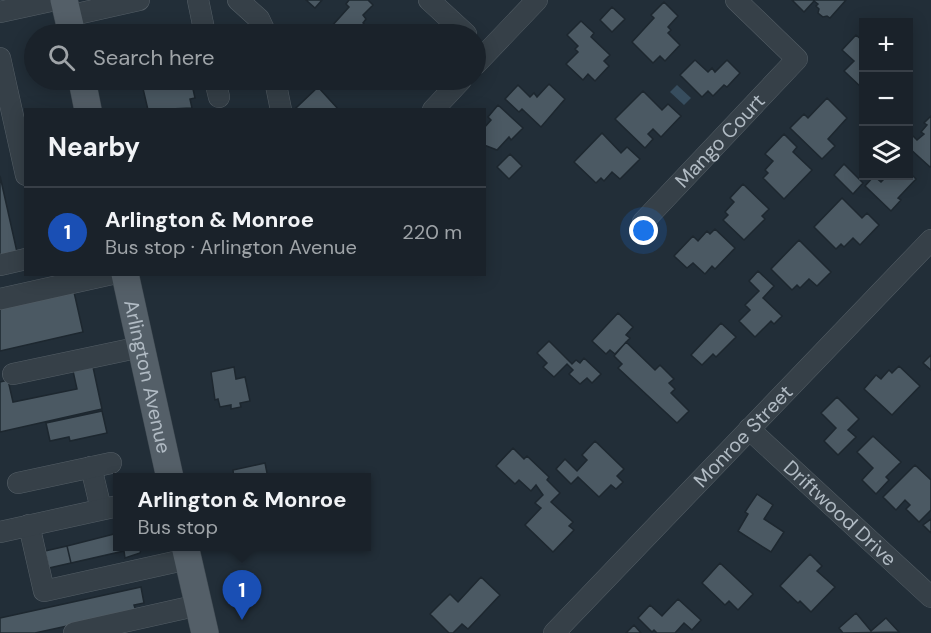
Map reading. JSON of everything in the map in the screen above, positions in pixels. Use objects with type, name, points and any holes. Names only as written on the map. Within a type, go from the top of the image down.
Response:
[{"type":"main road","points":[[84,90],[88,108]]},
{"type":"main road","name":"Arlington Avenue","points":[[125,276],[169,473]]},
{"type":"main road","points":[[187,553],[205,633]]},
{"type":"street","points":[[0,12],[65,13],[139,0]]},
{"type":"street","points":[[198,0],[203,24]]},
{"type":"street","points":[[238,0],[259,19],[261,24]]},
{"type":"street","points":[[429,0],[455,24]]},
{"type":"street","points":[[486,47],[537,0]]},
{"type":"street","name":"Mango Court","points":[[643,222],[797,59],[736,0]]},
{"type":"street","points":[[0,58],[21,134],[24,158]]},
{"type":"street","points":[[278,90],[281,108]]},
{"type":"street","points":[[435,108],[452,90]]},
{"type":"street","name":"Monroe Street","points":[[554,633],[931,240]]},
{"type":"street","points":[[0,265],[24,259]]},
{"type":"street","points":[[0,299],[102,276]]},
{"type":"street","points":[[14,374],[141,347]]},
{"type":"street","name":"Driftwood Drive","points":[[749,429],[931,597]]},
{"type":"street","points":[[0,531],[109,508],[101,465],[18,483]]},
{"type":"street","points":[[29,525],[44,591],[187,553]]},
{"type":"street","points":[[74,633],[199,605]]},
{"type":"water","points":[[677,85],[691,98],[684,105],[670,92]]},
{"type":"building","points":[[306,0],[322,0],[315,8]]},
{"type":"building","points":[[349,0],[368,0],[373,5],[363,15],[366,19],[364,24],[334,24],[349,7],[346,4]]},
{"type":"building","points":[[792,0],[846,0],[830,18],[818,13],[819,9],[816,6],[818,4],[814,1],[804,12]]},
{"type":"building","points":[[664,2],[678,16],[668,27],[671,30],[668,33],[680,45],[665,61],[660,56],[653,63],[632,42],[654,18],[651,15]]},
{"type":"building","points":[[612,7],[625,19],[612,32],[600,20]]},
{"type":"building","points":[[581,21],[594,33],[591,37],[610,55],[604,61],[609,66],[595,81],[588,74],[583,80],[566,64],[578,52],[575,49],[578,46],[567,35]]},
{"type":"building","points":[[856,35],[859,38],[859,85],[844,71],[854,61],[842,50]]},
{"type":"building","points":[[695,60],[708,72],[712,68],[715,72],[727,60],[740,73],[727,87],[724,85],[713,96],[708,91],[702,97],[680,75]]},
{"type":"building","points":[[549,84],[565,99],[541,127],[522,109],[519,112],[505,99],[518,85],[530,97],[534,93],[537,97]]},
{"type":"building","points":[[143,90],[193,90],[195,98],[190,99],[192,108],[148,108]]},
{"type":"building","points":[[315,90],[321,90],[337,108],[296,108]]},
{"type":"building","points":[[643,91],[662,110],[668,104],[681,116],[661,137],[653,129],[648,134],[653,139],[645,148],[615,119]]},
{"type":"building","points":[[827,98],[847,118],[828,139],[835,146],[822,159],[790,128],[804,114],[808,118]]},
{"type":"building","points":[[498,105],[523,128],[511,140],[509,137],[497,150],[486,146],[486,126],[491,120],[488,117]]},
{"type":"building","points":[[931,116],[930,167],[913,152],[913,136],[917,140],[924,134],[921,132],[927,125],[924,123]]},
{"type":"building","points":[[602,133],[621,153],[627,147],[640,159],[620,179],[612,172],[604,181],[601,178],[596,183],[574,162]]},
{"type":"building","points":[[784,134],[797,147],[793,152],[812,170],[784,199],[763,178],[768,173],[765,170],[773,161],[765,154]]},
{"type":"building","points":[[510,154],[522,166],[509,179],[497,167]]},
{"type":"building","points":[[844,164],[863,183],[853,194],[834,175]]},
{"type":"building","points":[[0,176],[17,252],[0,256]]},
{"type":"building","points":[[913,176],[916,179],[898,198],[901,200],[891,211],[865,186],[870,180],[881,182],[883,180],[913,180]]},
{"type":"building","points":[[743,184],[769,209],[762,216],[765,219],[744,240],[723,220],[728,215],[725,212],[734,202],[730,198]]},
{"type":"building","points":[[842,198],[862,218],[867,213],[879,225],[860,245],[853,238],[844,247],[841,244],[836,249],[814,227]]},
{"type":"building","points":[[715,229],[735,248],[715,269],[712,266],[705,274],[693,263],[687,268],[674,256],[693,236],[698,241],[707,231],[710,234]]},
{"type":"building","points":[[799,240],[831,272],[817,286],[809,279],[800,288],[797,285],[792,290],[771,269]]},
{"type":"building","points":[[758,271],[774,286],[763,298],[782,316],[774,324],[771,321],[755,337],[739,321],[750,310],[745,305],[759,291],[749,281]]},
{"type":"building","points":[[74,292],[83,332],[0,351],[0,308]]},
{"type":"building","points":[[618,313],[633,327],[626,335],[630,338],[615,354],[610,350],[606,354],[592,341]]},
{"type":"building","points":[[721,323],[736,337],[716,357],[713,354],[702,365],[691,355]]},
{"type":"building","points":[[549,341],[572,364],[576,360],[580,363],[584,358],[601,374],[592,383],[587,378],[580,384],[569,374],[573,370],[567,364],[554,377],[543,367],[547,363],[537,353]]},
{"type":"building","points":[[626,342],[655,370],[660,365],[674,379],[669,383],[675,389],[671,393],[689,411],[677,423],[618,368],[622,364],[614,356]]},
{"type":"building","points":[[931,355],[931,370],[923,363]]},
{"type":"building","points":[[899,366],[920,386],[892,415],[864,389],[876,375],[881,379],[889,370],[892,373]]},
{"type":"building","points":[[93,367],[102,409],[0,432],[0,382],[8,380],[13,402],[77,389],[73,371]]},
{"type":"building","points":[[234,367],[236,379],[245,377],[250,401],[240,403],[241,407],[231,409],[231,405],[220,407],[218,399],[215,400],[211,372]]},
{"type":"building","points":[[837,397],[859,419],[848,430],[856,437],[838,455],[824,441],[836,428],[821,413]]},
{"type":"building","points":[[102,411],[107,433],[70,441],[69,437],[50,441],[46,423]]},
{"type":"building","points":[[873,436],[901,462],[886,477],[889,480],[876,494],[862,480],[873,468],[857,452]]},
{"type":"building","points":[[595,441],[624,469],[617,476],[623,482],[616,489],[611,485],[599,497],[578,477],[571,484],[556,469],[565,459],[577,471],[587,460],[582,455]]},
{"type":"building","points":[[513,448],[524,459],[527,456],[549,477],[547,480],[560,493],[551,502],[573,522],[569,526],[574,530],[553,552],[525,525],[541,508],[535,503],[543,495],[536,485],[531,491],[519,480],[515,484],[496,466]]},
{"type":"building","points":[[265,463],[267,473],[233,473],[233,470]]},
{"type":"building","points":[[915,465],[931,480],[931,510],[919,522],[906,509],[910,505],[905,500],[896,510],[883,497]]},
{"type":"building","points":[[757,494],[773,505],[764,519],[784,532],[771,552],[738,531],[748,514],[745,512]]},
{"type":"building","points":[[931,519],[931,533],[923,525]]},
{"type":"building","points":[[113,534],[113,551],[124,551],[71,563],[67,546]]},
{"type":"building","points":[[67,546],[71,563],[49,568],[45,551]]},
{"type":"building","points":[[124,551],[141,551],[140,553],[125,558]]},
{"type":"building","points":[[810,554],[822,566],[817,571],[835,587],[811,612],[780,586]]},
{"type":"building","points":[[720,563],[753,594],[738,610],[729,601],[725,605],[702,583]]},
{"type":"building","points":[[481,577],[500,595],[468,629],[462,624],[453,633],[449,633],[430,614],[450,594],[458,602]]},
{"type":"building","points":[[141,587],[144,603],[134,605],[136,611],[35,633],[0,633],[0,618]]},
{"type":"building","points":[[678,599],[701,620],[692,630],[684,623],[675,633],[657,633],[654,630],[652,632],[638,618],[650,605],[662,616]]},
{"type":"building","points":[[856,613],[871,631],[886,618],[899,632],[843,633],[839,628]]},
{"type":"building","points":[[634,625],[641,633],[626,633]]},
{"type":"place","name":"Arlington & Monroe","points":[[242,620]]}]
